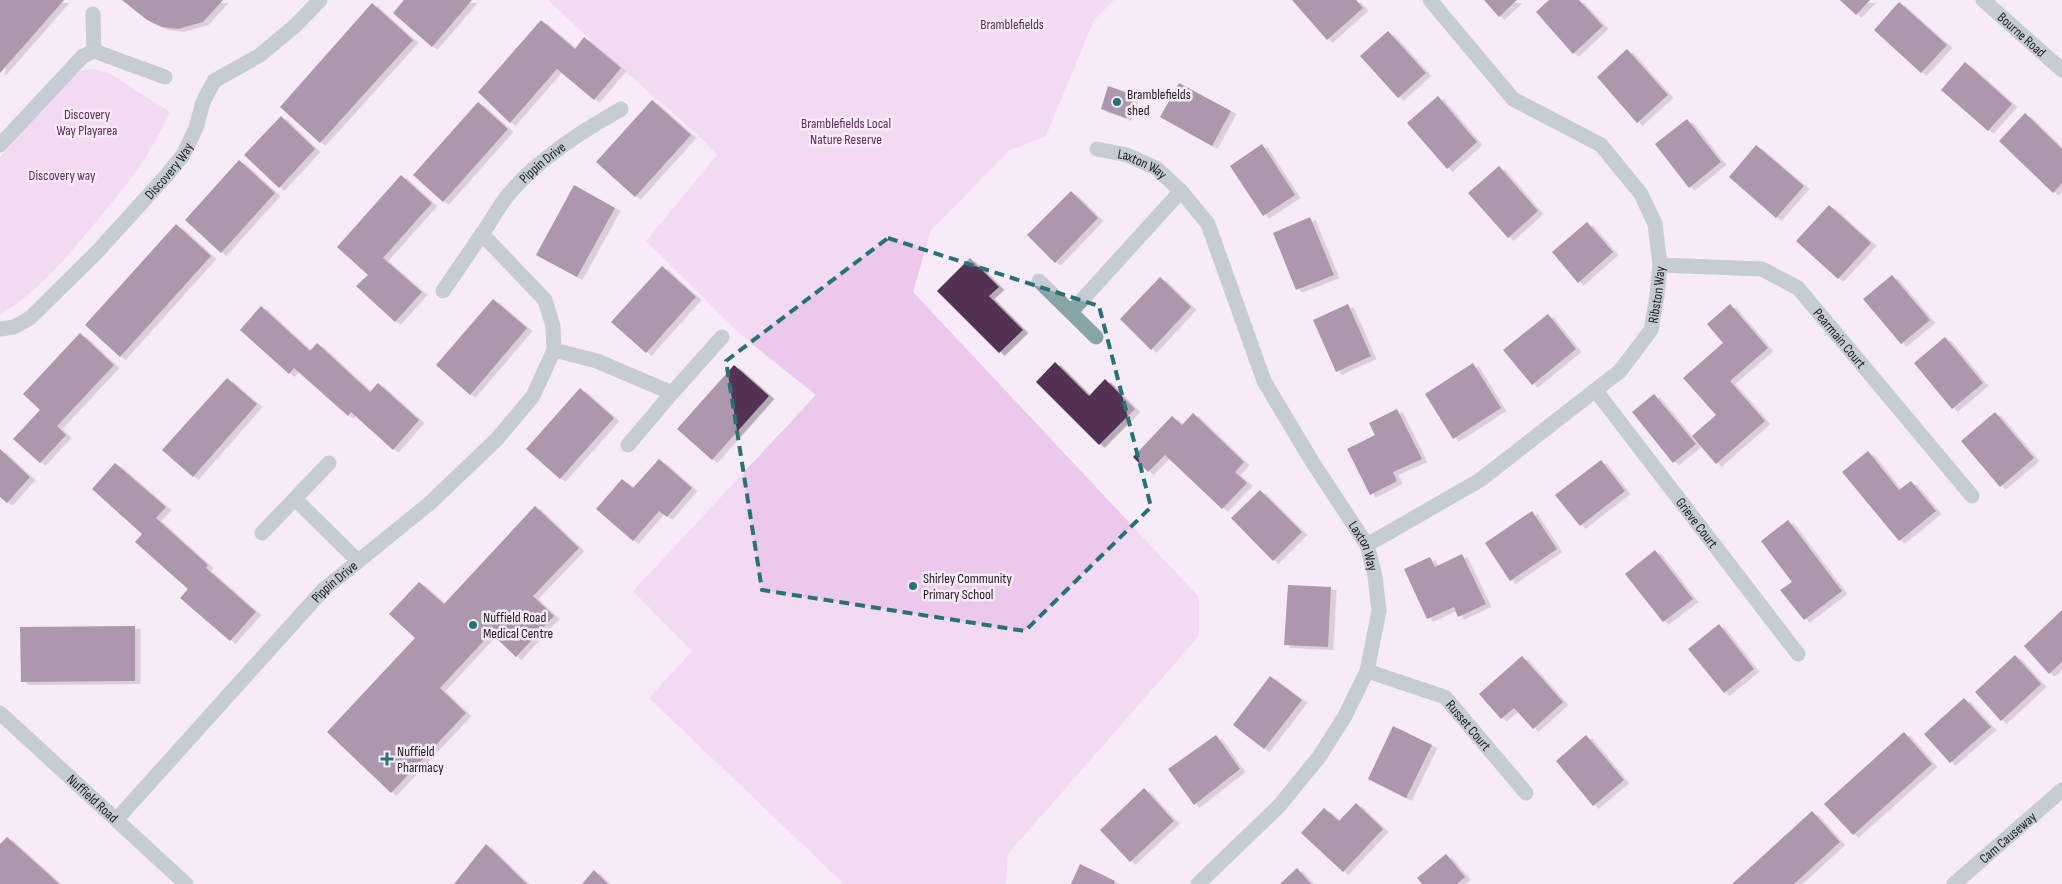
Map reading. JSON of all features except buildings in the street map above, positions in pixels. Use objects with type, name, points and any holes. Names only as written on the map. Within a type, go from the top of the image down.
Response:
[{"type":"street","name":"Discovery Way","points":[[0,329],[14,327],[30,318],[96,252],[166,176],[182,155],[196,128],[202,102],[214,81],[260,55],[296,25],[320,0]]},
{"type":"street","name":"Ribston Way","points":[[1367,545],[1480,480],[1620,371],[1651,330],[1657,296],[1660,265],[1655,224],[1641,194],[1601,145],[1513,99],[1430,0]]},
{"type":"street","name":"Bourne Road","points":[[1983,0],[2062,70]]},
{"type":"street","points":[[94,14],[94,51]]},
{"type":"street","points":[[0,145],[83,56],[94,51],[165,77]]},
{"type":"street","name":"Pippin Drive","points":[[443,291],[508,196],[538,166],[586,129],[621,109]]},
{"type":"street","name":"Laxton Way","points":[[1097,149],[1127,154],[1156,168],[1181,191],[1208,224],[1264,381],[1313,463],[1367,545],[1375,576],[1379,611],[1367,671],[1345,716],[1319,757],[1279,806],[1198,884]]},
{"type":"street","name":"Laxton Way","points":[[1071,312],[1181,191]]},
{"type":"street","name":"Pippin Drive","points":[[117,818],[324,589],[430,503],[498,439],[533,396],[554,350],[554,326],[545,300],[482,234]]},
{"type":"street","name":"Pearmain Court","points":[[1660,265],[1762,269],[1798,288],[1972,496]]},
{"type":"street","points":[[1039,281],[1096,337]]},
{"type":"street","points":[[628,445],[722,337]]},
{"type":"street","points":[[554,350],[597,361],[672,393]]},
{"type":"street","name":"Grieve Court","points":[[1596,391],[1798,654]]},
{"type":"street","points":[[262,533],[328,462]]},
{"type":"street","points":[[295,499],[358,561]]},
{"type":"street","name":"Russet Court","points":[[1367,671],[1445,698],[1526,793]]},
{"type":"street","name":"Nuffield Road","points":[[0,713],[117,818],[186,884]]},
{"type":"street","name":"Cam Causeway","points":[[1954,884],[2062,790]]},
{"type":"highlighted area","points":[[888,238],[1099,306],[1151,507],[1025,631],[762,590],[726,361]]},
{"type":"green space","name":"Shirley Community Primary School","points":[[548,0],[1114,0],[1094,20],[1046,136],[1010,150],[931,230],[913,292],[1199,597],[1199,636],[1008,854],[1006,884],[844,884],[649,698],[692,651],[633,591],[816,395],[742,336],[646,241],[717,155],[701,138],[612,60]]},
{"type":"green space","name":"Discovery way","points":[[94,69],[109,73],[170,112],[162,129],[135,173],[81,240],[60,264],[26,297],[0,314],[0,157],[78,71]]},
{"type":"place","name":"Bramblefields shed","points":[[1117,102]]},
{"type":"place","name":"Shirley Community Primary School","points":[[913,586]]},
{"type":"place","name":"Nuffield Road Medical Centre","points":[[473,625]]},
{"type":"place","name":"Nuffield Pharmacy","points":[[387,759]]},
{"type":"park label","name":"Bramblefields","points":[[1012,24]]},
{"type":"park label","name":"Discovery Way Playarea","points":[[87,122]]},
{"type":"park label","name":"Bramblefields Local Nature Reserve","points":[[846,132]]}]
